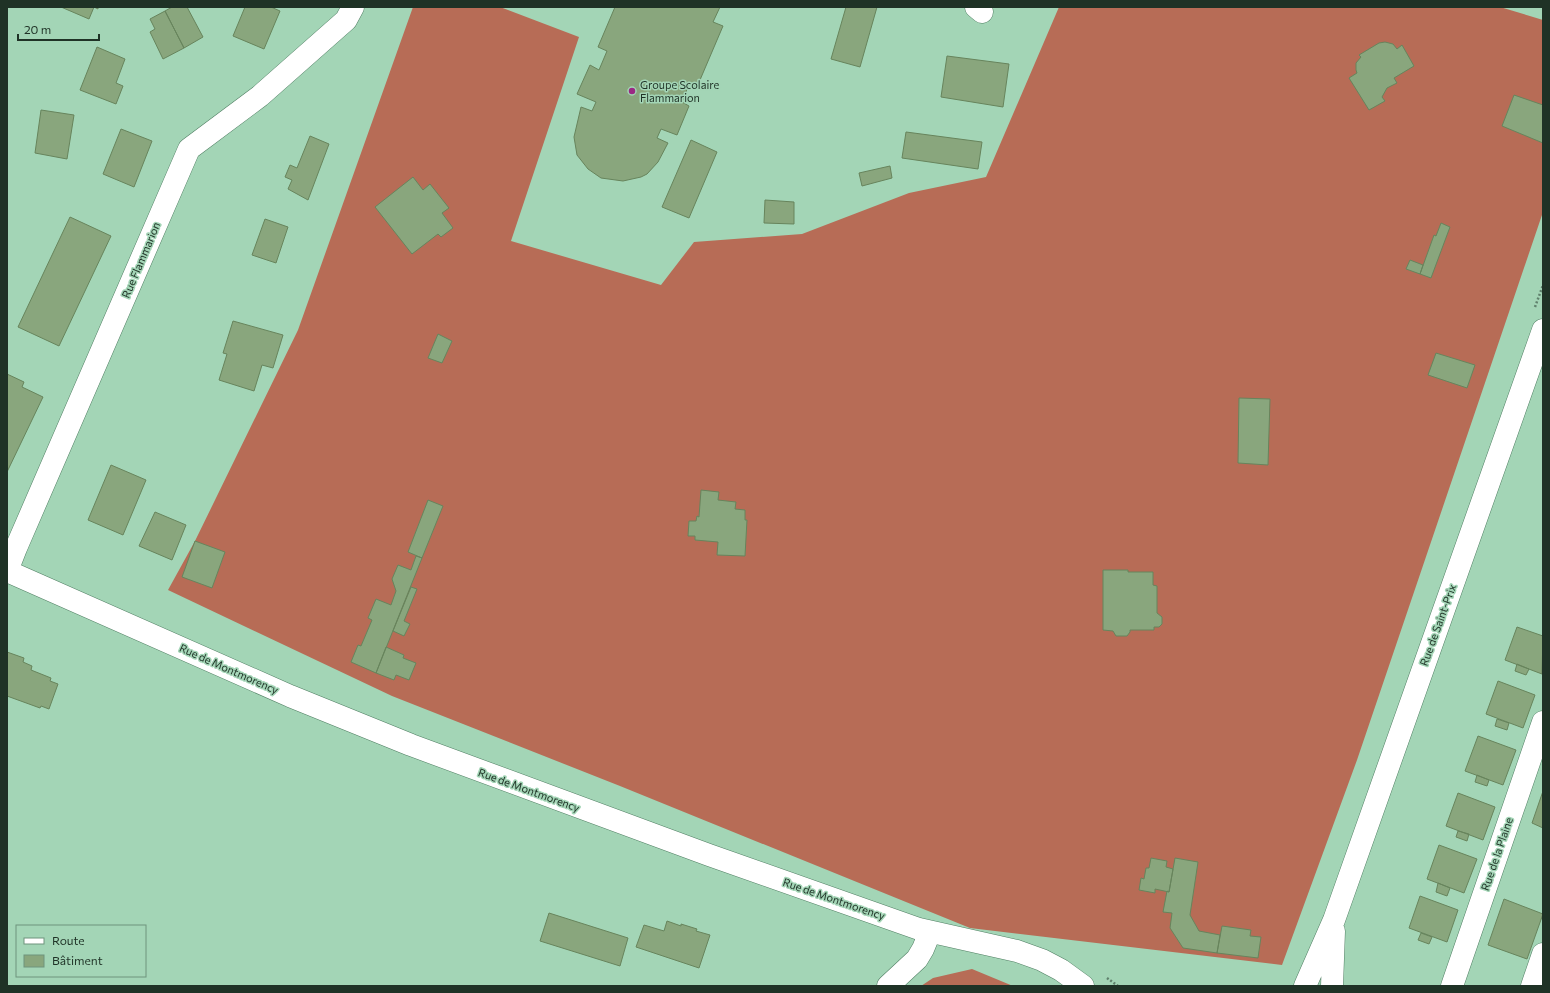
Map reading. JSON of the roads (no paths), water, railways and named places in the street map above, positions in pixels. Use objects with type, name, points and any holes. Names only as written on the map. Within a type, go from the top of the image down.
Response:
[{"type":"street","name":"Rue Flammarion","points":[[7,571],[189,149],[260,96],[346,20],[353,7]]},
{"type":"street","name":"Rue de Saint-Prix","points":[[1305,986],[1334,920],[1543,330]]},
{"type":"street","name":"Rue de Montmorency","points":[[7,571],[290,696],[411,745],[694,850],[930,932],[1017,951],[1042,960],[1069,979],[1083,986]]},
{"type":"street","name":"Rue de la Plaine","points":[[1452,986],[1543,722]]},
{"type":"street","name":"Rue de Saint-Prix","points":[[1332,986],[1334,920]]},
{"type":"street","points":[[888,986],[917,959],[930,932]]},
{"type":"street","points":[[1532,986],[1543,954]]},
{"type":"place","name":"Groupe Scolaire Flammarion","points":[[632,91]]}]
